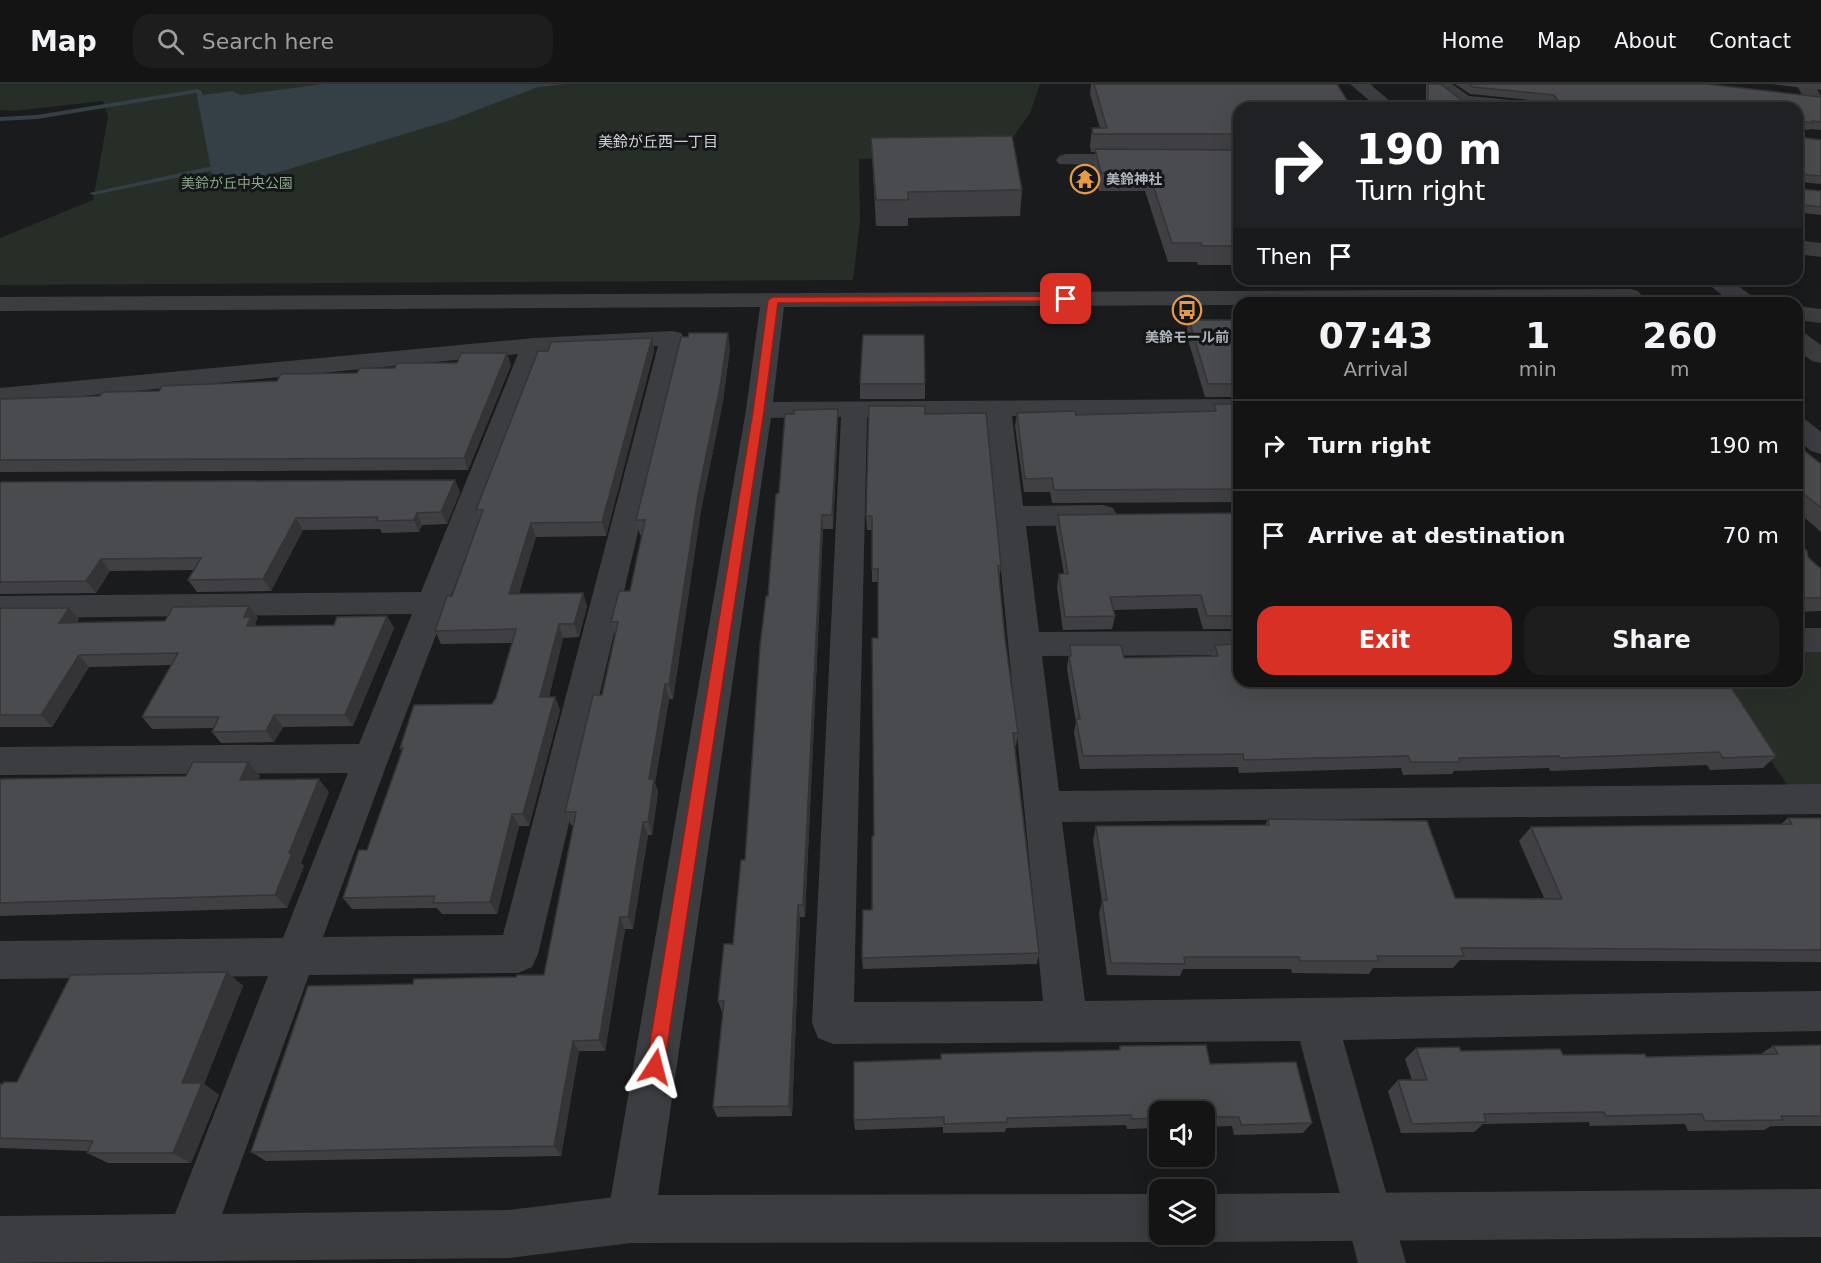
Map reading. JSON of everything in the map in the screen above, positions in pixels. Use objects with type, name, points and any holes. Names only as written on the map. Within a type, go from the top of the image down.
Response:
[{"type":"street","points":[[1359,84],[1382,102]]},
{"type":"street","points":[[1441,84],[1466,102]]},
{"type":"street","points":[[1807,93],[1821,112]]},
{"type":"street","points":[[1066,160],[1158,160]]},
{"type":"street","points":[[1803,248],[1821,250]]},
{"type":"street","points":[[1617,285],[1632,297]]},
{"type":"street","points":[[1722,285],[1738,297]]},
{"type":"street","points":[[0,304],[1233,299]]},
{"type":"street","points":[[631,1219],[759,411],[773,300]]},
{"type":"street","points":[[1803,314],[1821,316]]},
{"type":"street","points":[[0,396],[534,345],[672,338],[518,954],[0,960]]},
{"type":"street","points":[[1803,343],[1821,356]]},
{"type":"street","points":[[190,1237],[431,603],[468,481],[534,345]]},
{"type":"street","points":[[759,411],[1233,407]]},
{"type":"street","points":[[998,408],[1066,1021]]},
{"type":"street","points":[[854,409],[833,1023],[1316,1020],[1821,1011]]},
{"type":"street","points":[[1803,431],[1821,445]]},
{"type":"street","points":[[1009,516],[1124,515]]},
{"type":"street","points":[[0,607],[431,603]]},
{"type":"street","points":[[1803,640],[1821,640]]},
{"type":"street","points":[[1023,644],[1233,643]]},
{"type":"street","points":[[0,761],[371,758]]},
{"type":"street","points":[[1043,807],[1821,799]]},
{"type":"street","points":[[1316,1020],[1382,1263]]},
{"type":"street","points":[[1215,1218],[1821,1213]]},
{"type":"street","points":[[0,1240],[509,1234],[631,1219],[1149,1218]]},
{"type":"green space","name":"美鈴が丘中央公園","points":[[0,84],[1040,84],[1030,113],[1009,143],[919,158],[859,159],[860,222],[853,280],[0,285],[0,238],[93,200],[108,117],[103,101],[13,111],[0,110]]},
{"type":"green space","points":[[1821,650],[1821,785],[1788,786],[1721,687],[1803,687],[1803,651]]},
{"type":"shaded area","points":[[323,84],[565,84],[538,87],[451,120],[269,175],[213,180],[197,96],[232,91],[241,95]]},
{"type":"building","points":[[1094,84],[1337,84],[1348,102],[1233,102],[1233,134],[1093,134],[1092,128],[1107,128]]},
{"type":"building","points":[[1428,84],[1441,84],[1464,102],[1429,102]]},
{"type":"building","points":[[1469,84],[1706,84],[1821,97],[1821,122],[1812,121],[1813,123],[1803,121],[1803,102],[1557,102],[1554,95],[1473,87]]},
{"type":"building","points":[[1012,136],[1022,190],[908,192],[908,200],[876,200],[871,138]]},
{"type":"building","points":[[1803,137],[1821,140],[1821,176],[1803,174]]},
{"type":"building","points":[[1095,149],[1233,150],[1233,246],[1172,243],[1149,173],[1101,173]]},
{"type":"building","points":[[1803,189],[1821,191],[1821,207],[1803,205]]},
{"type":"building","points":[[1189,320],[1233,320],[1233,384],[1208,384]]},
{"type":"building","points":[[689,333],[728,333],[720,387],[698,495],[669,684],[665,684],[649,779],[654,779],[648,822],[643,822],[628,917],[620,917],[599,1040],[573,1041],[554,1146],[251,1152],[308,986],[413,984],[414,979],[544,975],[576,812],[565,812],[593,695],[602,695],[618,622],[611,622],[619,591],[630,591],[645,520],[636,520],[681,337],[688,337]]},
{"type":"building","points":[[863,335],[924,335],[925,384],[860,384]]},
{"type":"building","points":[[652,338],[602,522],[531,523],[509,594],[583,593],[574,624],[559,624],[540,697],[555,697],[523,814],[512,814],[490,902],[433,903],[435,896],[343,898],[359,850],[367,850],[403,748],[400,748],[414,705],[492,704],[496,698],[516,629],[435,631],[447,596],[452,596],[483,510],[476,510],[538,351],[548,351],[551,342]]},
{"type":"building","points":[[461,353],[507,353],[464,458],[0,460],[0,399],[100,396],[103,392],[159,391],[162,386],[277,381],[281,374],[357,373],[360,368],[395,368],[397,363],[457,363]]},
{"type":"building","points":[[1214,404],[1233,404],[1233,489],[1054,490],[1052,478],[1025,479],[1017,413],[1075,411],[1076,415],[1216,411]]},
{"type":"building","points":[[869,406],[925,406],[925,414],[986,413],[1001,566],[998,566],[1005,639],[1018,733],[1013,733],[1039,953],[862,958],[863,910],[872,910],[872,836],[874,836],[872,638],[878,638],[878,569],[872,569],[872,516],[866,516]]},
{"type":"building","points":[[838,409],[832,515],[822,515],[803,905],[798,905],[789,1106],[713,1107],[724,1001],[718,1001],[724,944],[733,944],[741,860],[745,860],[760,646],[766,596],[768,596],[785,414],[794,414],[794,410]]},
{"type":"building","points":[[1803,450],[1821,464],[1821,508],[1803,493]]},
{"type":"building","points":[[455,480],[441,512],[417,513],[414,520],[376,521],[378,517],[296,518],[263,579],[188,580],[201,558],[101,559],[86,581],[0,582],[0,482]]},
{"type":"building","points":[[1233,513],[1233,616],[1207,616],[1201,595],[1110,597],[1115,616],[1065,617],[1059,574],[1068,574],[1058,515]]},
{"type":"building","points":[[1803,546],[1808,557],[1821,569],[1821,598],[1803,598]]},
{"type":"building","points":[[249,606],[244,617],[251,617],[247,626],[334,625],[337,617],[387,616],[345,715],[274,715],[266,731],[212,732],[219,717],[142,717],[178,653],[79,655],[41,715],[0,715],[0,608],[69,608],[59,623],[165,621],[173,607]]},
{"type":"building","points":[[1233,644],[1233,687],[1731,687],[1776,756],[1723,758],[1719,752],[1560,758],[1559,756],[1459,758],[1460,762],[1411,762],[1408,756],[1244,760],[1243,754],[1083,756],[1076,719],[1080,719],[1069,656],[1071,656],[1070,645],[1121,645],[1124,658],[1218,656],[1215,645]]},
{"type":"building","points":[[193,762],[248,762],[240,780],[319,779],[289,853],[292,853],[275,895],[0,903],[0,779],[186,776]]},
{"type":"building","points":[[1788,818],[1821,818],[1821,950],[1461,948],[1464,956],[1377,956],[1379,961],[1300,961],[1299,957],[1184,957],[1185,964],[1111,963],[1102,900],[1107,900],[1096,826],[1269,825],[1268,819],[1427,821],[1455,898],[1562,899],[1531,827],[1792,824]]},
{"type":"building","points":[[227,972],[182,1083],[202,1083],[173,1153],[87,1153],[93,1141],[0,1138],[0,1084],[17,1082],[71,975]]},
{"type":"building","points":[[1206,1045],[1210,1064],[1296,1062],[1312,1123],[1241,1125],[1239,1117],[1215,1117],[1215,1101],[1149,1101],[1149,1118],[1132,1119],[1131,1115],[1007,1118],[1007,1122],[944,1124],[944,1117],[854,1120],[854,1062],[941,1059],[941,1054],[1120,1050],[1120,1046]]},
{"type":"building","points":[[1821,1045],[1821,1116],[1781,1116],[1783,1120],[1705,1121],[1702,1114],[1606,1116],[1604,1112],[1484,1114],[1486,1122],[1412,1124],[1398,1080],[1427,1080],[1416,1048],[1459,1047],[1461,1051],[1560,1049],[1563,1055],[1645,1054],[1646,1057],[1778,1054],[1773,1046]]},
{"type":"waterway","points":[[0,119],[37,117],[198,91],[207,106]]},
{"type":"waterway","points":[[93,193],[227,165]]},
{"type":"place","name":"美鈴神社","points":[[1085,179]]},
{"type":"place","name":"美鈴モール前","points":[[1187,310]]},
{"type":"district","name":"美鈴が丘西一丁目","points":[[658,142]]},
{"type":"route","points":[[655,1067],[759,411],[773,300],[1066,299]]}]
